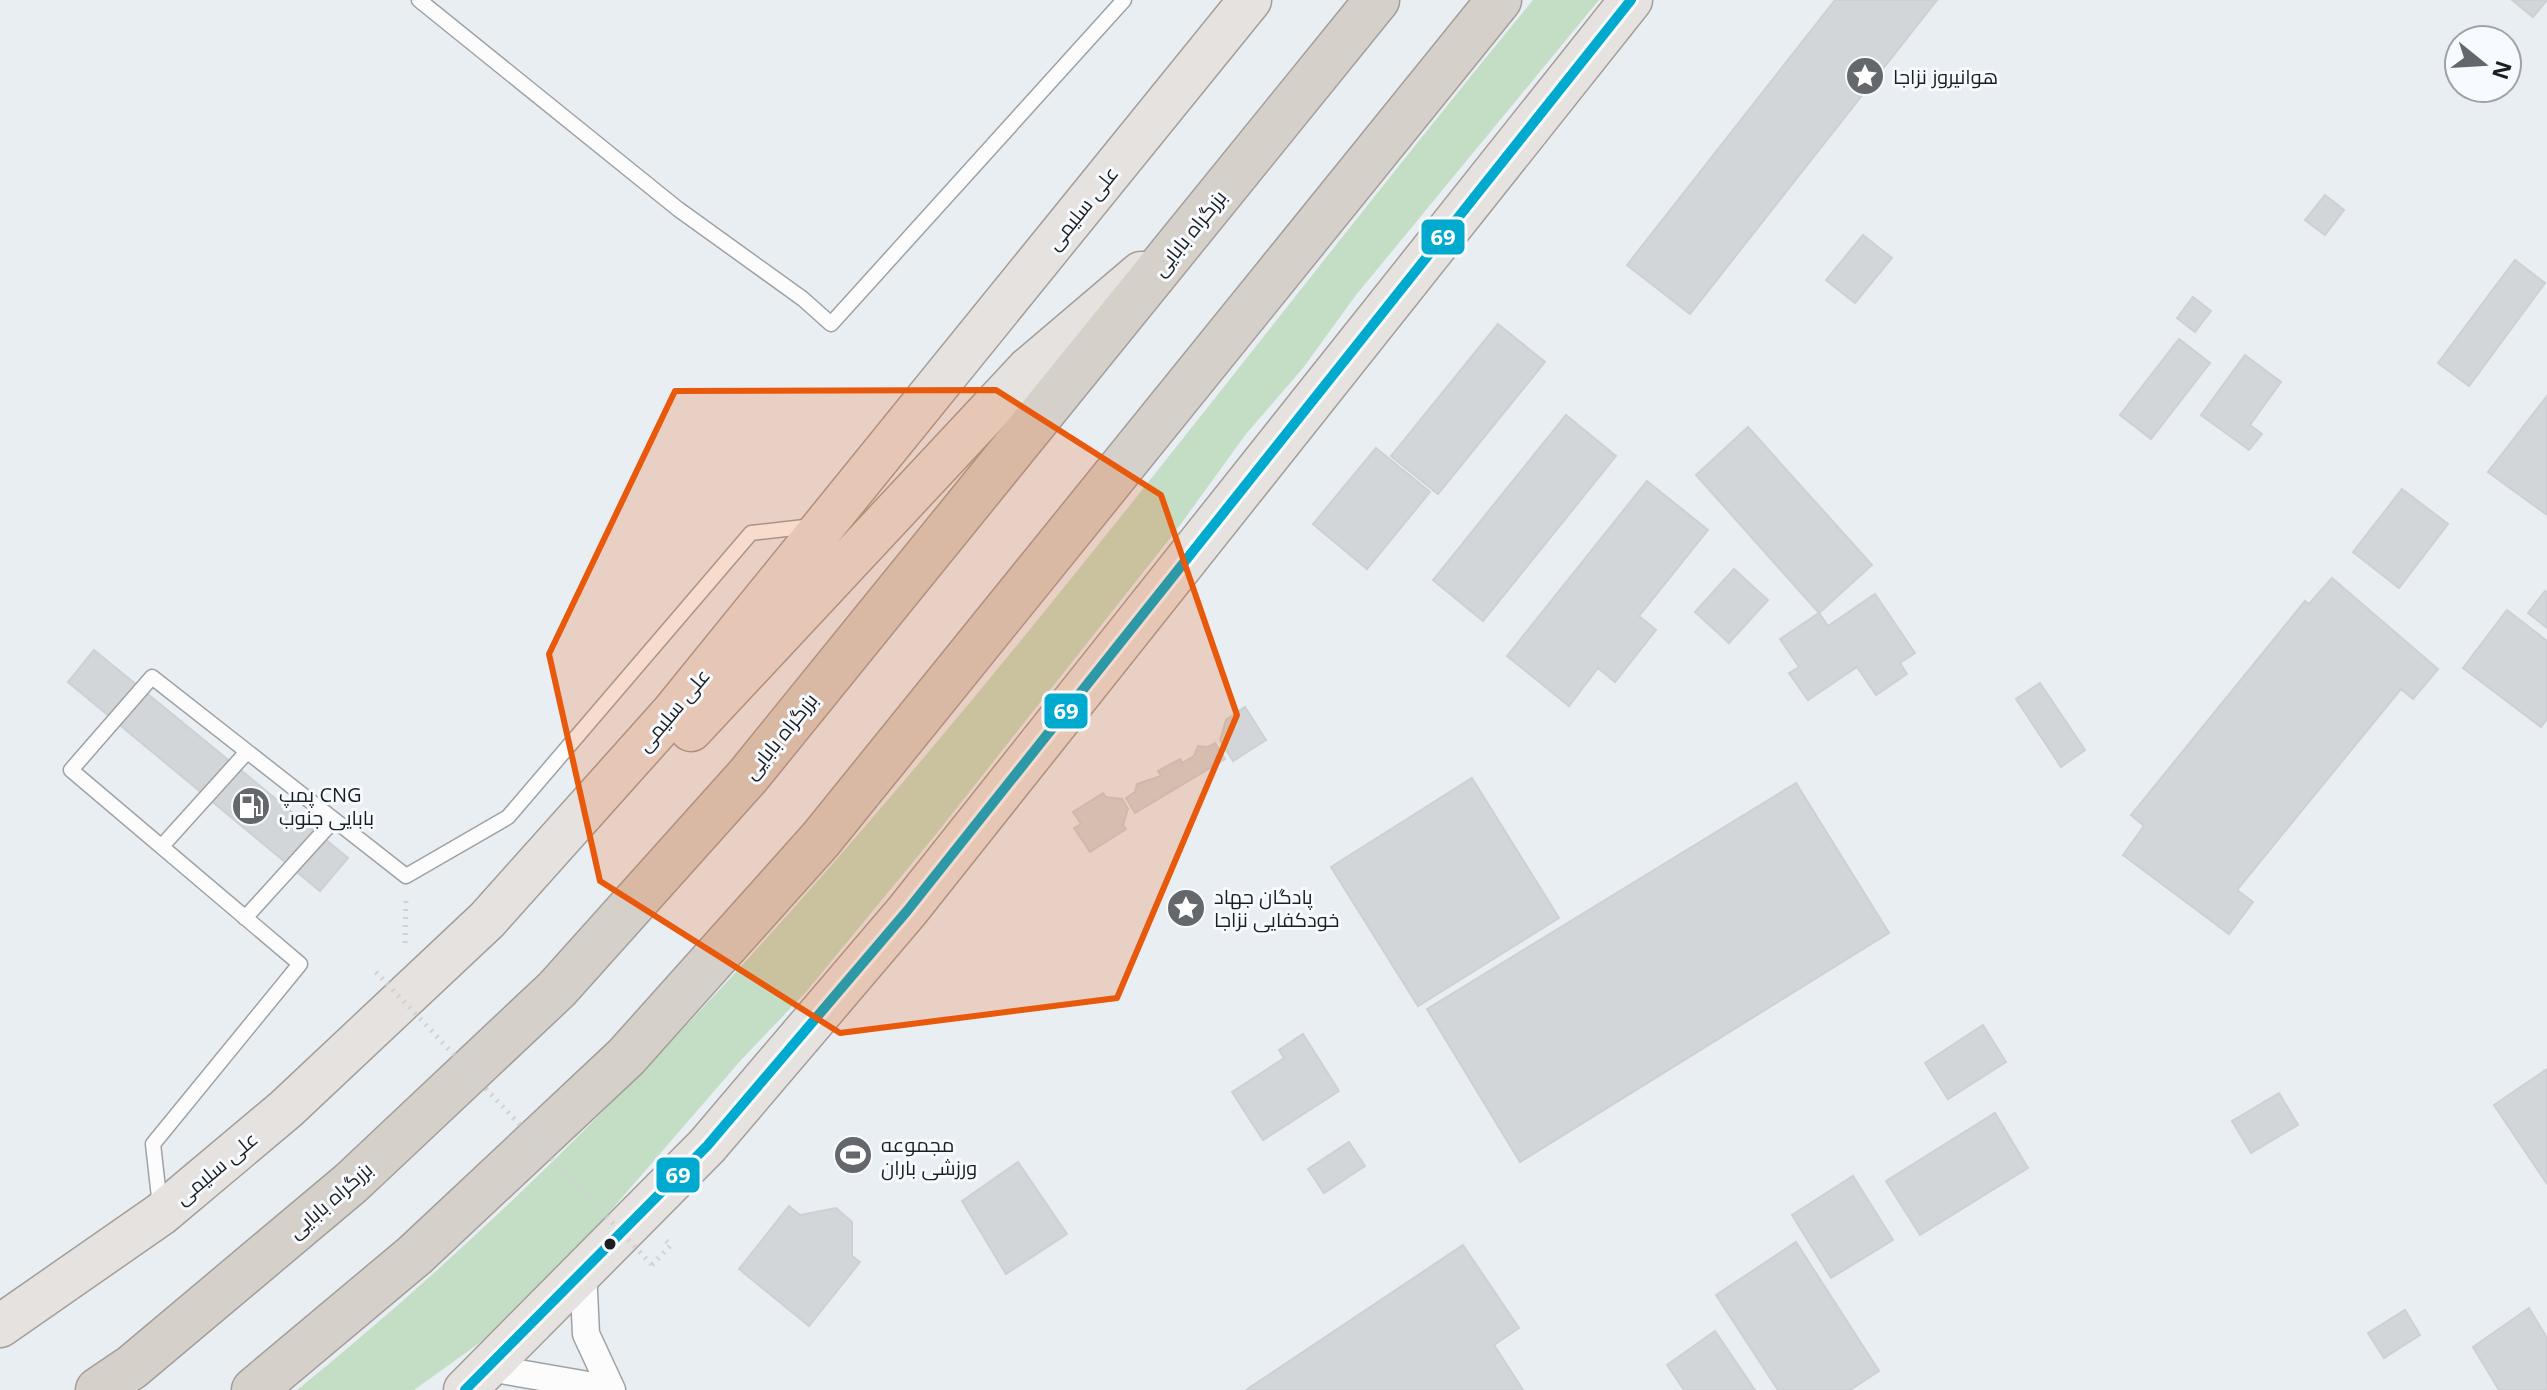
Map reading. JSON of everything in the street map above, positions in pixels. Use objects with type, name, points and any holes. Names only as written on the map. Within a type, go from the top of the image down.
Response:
[{"type":"highway","name":"بزرگراه بابایی","points":[[98,1390],[132,1367],[351,1183],[557,989],[748,776],[1377,0]]},
{"type":"highway","points":[[254,1390],[415,1255],[626,1057],[821,839],[1499,0]]},
{"type":"main road","name":"علی سلیمی","points":[[0,1326],[161,1214],[286,1109],[487,920],[673,712],[1250,0]]},
{"type":"main road","points":[[477,1379],[707,1146],[907,911],[1631,0]]},
{"type":"main road","points":[[487,920],[657,767],[1028,369],[1191,231]]},
{"type":"street","points":[[583,1270],[586,1334],[612,1389]]},
{"type":"street","points":[[477,1379],[612,1389]]},
{"type":"lane","points":[[419,0],[678,209],[803,299],[831,324],[1004,137],[1124,0]]},
{"type":"lane","points":[[161,1214],[153,1144],[300,964],[71,770],[152,677],[406,876],[508,817],[751,533],[825,525]]},
{"type":"lane","points":[[162,846],[246,753]]},
{"type":"lane","points":[[245,918],[333,821]]},
{"type":"path","points":[[406,876],[406,942]]},
{"type":"path","points":[[376,972],[652,1265]]},
{"type":"highlighted area","points":[[996,390],[1161,495],[1237,715],[1117,998],[840,1033],[600,881],[549,654],[675,391]]},
{"type":"green space","points":[[1533,0],[1599,0],[1356,295],[1303,368],[1246,434],[1175,532],[937,833],[806,992],[741,1060],[524,1311],[414,1390],[297,1390],[473,1237],[639,1074],[798,904],[950,727]]},
{"type":"building","points":[[1835,0],[1937,0],[1690,314],[1627,265]]},
{"type":"building","points":[[2512,0],[2547,0],[2533,17]]},
{"type":"building","points":[[2325,195],[2344,210],[2325,235],[2305,220]]},
{"type":"building","points":[[1863,235],[1892,258],[1855,303],[1826,280]]},
{"type":"building","points":[[2515,260],[2545,283],[2469,386],[2438,363]]},
{"type":"building","points":[[2193,297],[2211,311],[2195,332],[2177,318]]},
{"type":"building","points":[[1498,324],[1545,362],[1438,494],[1391,456]]},
{"type":"building","points":[[2179,339],[2210,363],[2151,439],[2120,415]]},
{"type":"building","points":[[2245,355],[2281,382],[2250,425],[2262,434],[2249,450],[2201,415]]},
{"type":"building","points":[[2547,396],[2547,515],[2488,472]]},
{"type":"building","points":[[1566,415],[1616,456],[1483,621],[1433,580]]},
{"type":"building","points":[[1748,427],[1872,565],[1819,613],[1696,475]]},
{"type":"building","points":[[1376,448],[1430,492],[1367,569],[1313,524]]},
{"type":"building","points":[[1647,481],[1708,530],[1639,616],[1656,630],[1615,682],[1598,668],[1569,706],[1507,656]]},
{"type":"building","points":[[2402,489],[2448,524],[2399,588],[2353,552]]},
{"type":"building","points":[[1734,569],[1768,600],[1729,643],[1695,612]]},
{"type":"building","points":[[2332,578],[2438,669],[2413,699],[2401,689],[2237,890],[2253,902],[2229,934],[2123,855],[2144,826],[2131,815],[2305,601],[2309,604]]},
{"type":"building","points":[[2545,591],[2547,593],[2547,628],[2528,613]]},
{"type":"building","points":[[1875,594],[1915,653],[1900,663],[1907,674],[1876,695],[1857,667],[1808,700],[1789,673],[1799,667],[1780,639],[1819,613],[1828,626]]},
{"type":"building","points":[[2507,610],[2547,641],[2547,719],[2541,727],[2463,668]]},
{"type":"building","name":"پمپ CNG بابایی جنوب","points":[[94,650],[348,858],[320,891],[68,682]]},
{"type":"building","points":[[2040,683],[2085,750],[2061,767],[2016,699]]},
{"type":"building","points":[[1245,707],[1266,740],[1233,761],[1220,740],[1226,720]]},
{"type":"building","points":[[1215,743],[1225,759],[1135,813],[1126,798],[1135,792],[1137,784],[1161,776],[1158,771],[1180,759],[1182,763],[1194,756],[1198,746],[1208,747]]},
{"type":"building","points":[[1472,778],[1559,918],[1418,1006],[1331,867]]},
{"type":"building","points":[[1796,783],[1889,933],[1520,1162],[1427,1009]]},
{"type":"building","points":[[1103,793],[1106,797],[1122,799],[1128,809],[1123,825],[1126,829],[1090,852],[1074,828],[1081,824],[1073,812]]},
{"type":"building","points":[[1983,1025],[2006,1062],[1948,1099],[1925,1063]]},
{"type":"building","points":[[1303,1034],[1339,1091],[1263,1140],[1232,1092],[1284,1058],[1279,1050]]},
{"type":"building","points":[[2547,1069],[2547,1184],[2494,1105]]},
{"type":"building","points":[[2279,1093],[2298,1125],[2251,1153],[2232,1121]]},
{"type":"building","points":[[1995,1113],[2028,1168],[1920,1235],[1886,1181]]},
{"type":"building","points":[[1349,1142],[1365,1166],[1324,1193],[1308,1169]]},
{"type":"building","points":[[1018,1162],[1067,1234],[1006,1274],[962,1201]]},
{"type":"building","points":[[1853,1176],[1893,1240],[1831,1278],[1792,1215]]},
{"type":"building","points":[[789,1206],[800,1215],[836,1208],[852,1222],[852,1256],[860,1262],[809,1326],[739,1269]]},
{"type":"building","points":[[1796,1242],[1879,1371],[1850,1390],[1778,1390],[1716,1295]]},
{"type":"building","points":[[1463,1245],[1519,1328],[1494,1345],[1523,1390],[1246,1390]]},
{"type":"building","points":[[2529,1308],[2547,1338],[2547,1390],[2499,1390],[2473,1347]]},
{"type":"building","points":[[2405,1310],[2420,1335],[2384,1358],[2368,1333]]},
{"type":"building","points":[[1715,1331],[1755,1390],[1684,1390],[1667,1365]]},
{"type":"transit line","name":"69","points":[[465,1390],[707,1146],[907,911],[1631,0]]},
{"type":"place","name":"هوانیروز نزاجا","points":[[1865,76]]},
{"type":"place","name":"پمپ CNG بابایی جنوب","points":[[251,806]]},
{"type":"place","name":"پادگان جهاد خودکفایی نزاجا","points":[[1186,908]]},
{"type":"place","name":"مجموعه ورزشی باران","points":[[853,1155]]}]
